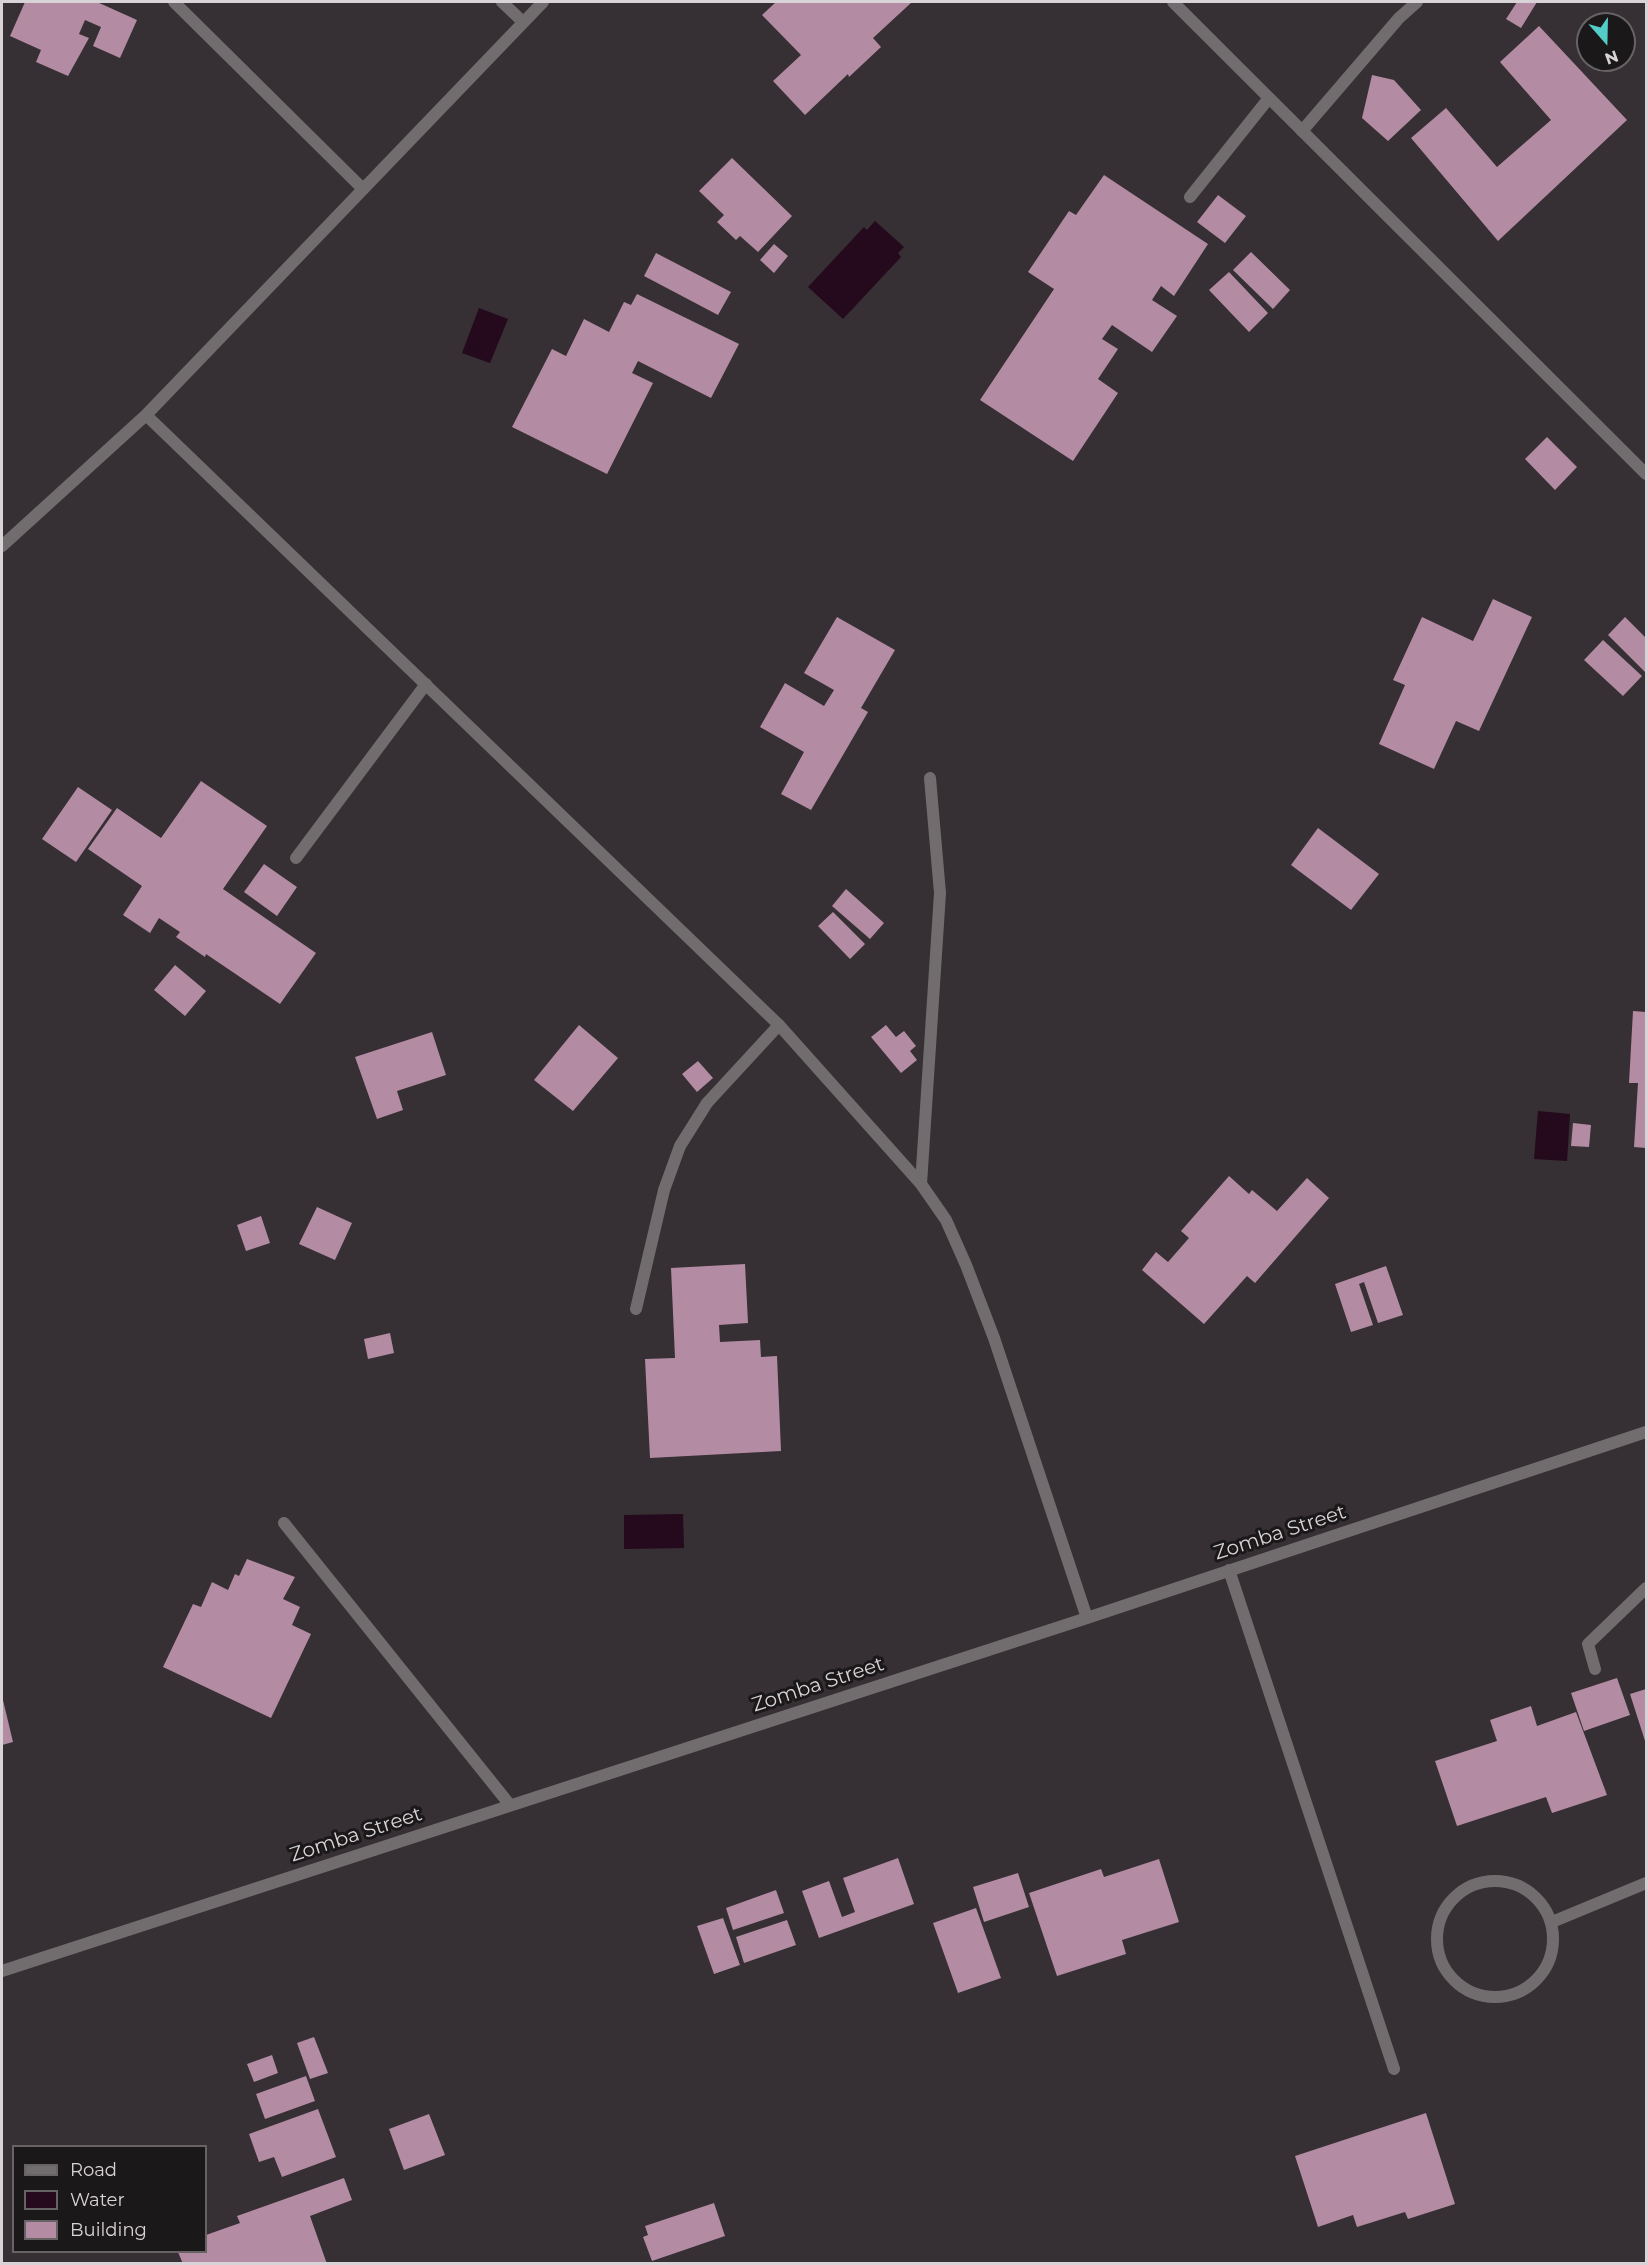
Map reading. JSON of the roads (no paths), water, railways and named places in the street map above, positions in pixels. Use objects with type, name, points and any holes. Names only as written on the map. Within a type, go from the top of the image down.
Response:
[{"type":"street","points":[[174,2],[363,189]]},
{"type":"street","points":[[501,2],[523,22]]},
{"type":"street","points":[[2,546],[146,415],[543,2]]},
{"type":"street","points":[[1173,2],[1647,474]]},
{"type":"street","points":[[1302,131],[1399,18],[1417,2]]},
{"type":"street","points":[[1190,197],[1269,98]]},
{"type":"street","points":[[146,415],[779,1025],[921,1184],[946,1220],[970,1275],[994,1338],[1087,1618]]},
{"type":"street","points":[[296,858],[426,684]]},
{"type":"street","points":[[921,1184],[940,892],[930,778]]},
{"type":"street","points":[[636,1309],[664,1190],[680,1146],[707,1103],[779,1025]]},
{"type":"street","name":"Zomba Street","points":[[2,1971],[1087,1618],[1647,1432]]},
{"type":"street","points":[[284,1523],[510,1805]]},
{"type":"street","points":[[1229,1570],[1394,2069]]},
{"type":"street","points":[[1595,1669],[1588,1644],[1647,1588]]},
{"type":"street","points":[[1495,1881],[1513,1883],[1530,1892],[1543,1905],[1552,1922],[1554,1942],[1549,1962],[1539,1978],[1523,1991],[1504,1997],[1483,1997],[1464,1990],[1449,1977],[1440,1960],[1436,1942],[1438,1924],[1446,1906],[1459,1893],[1476,1884],[1495,1881]]},
{"type":"street","points":[[1552,1922],[1647,1883]]},
{"type":"water","points":[[875,221],[904,247],[898,253],[901,257],[843,319],[808,287],[864,227],[867,230]]},
{"type":"water","points":[[479,308],[508,319],[490,363],[462,353]]},
{"type":"water","points":[[1538,1111],[1570,1114],[1567,1161],[1534,1159]]},
{"type":"water","points":[[683,1514],[684,1548],[624,1549],[624,1515]]}]
